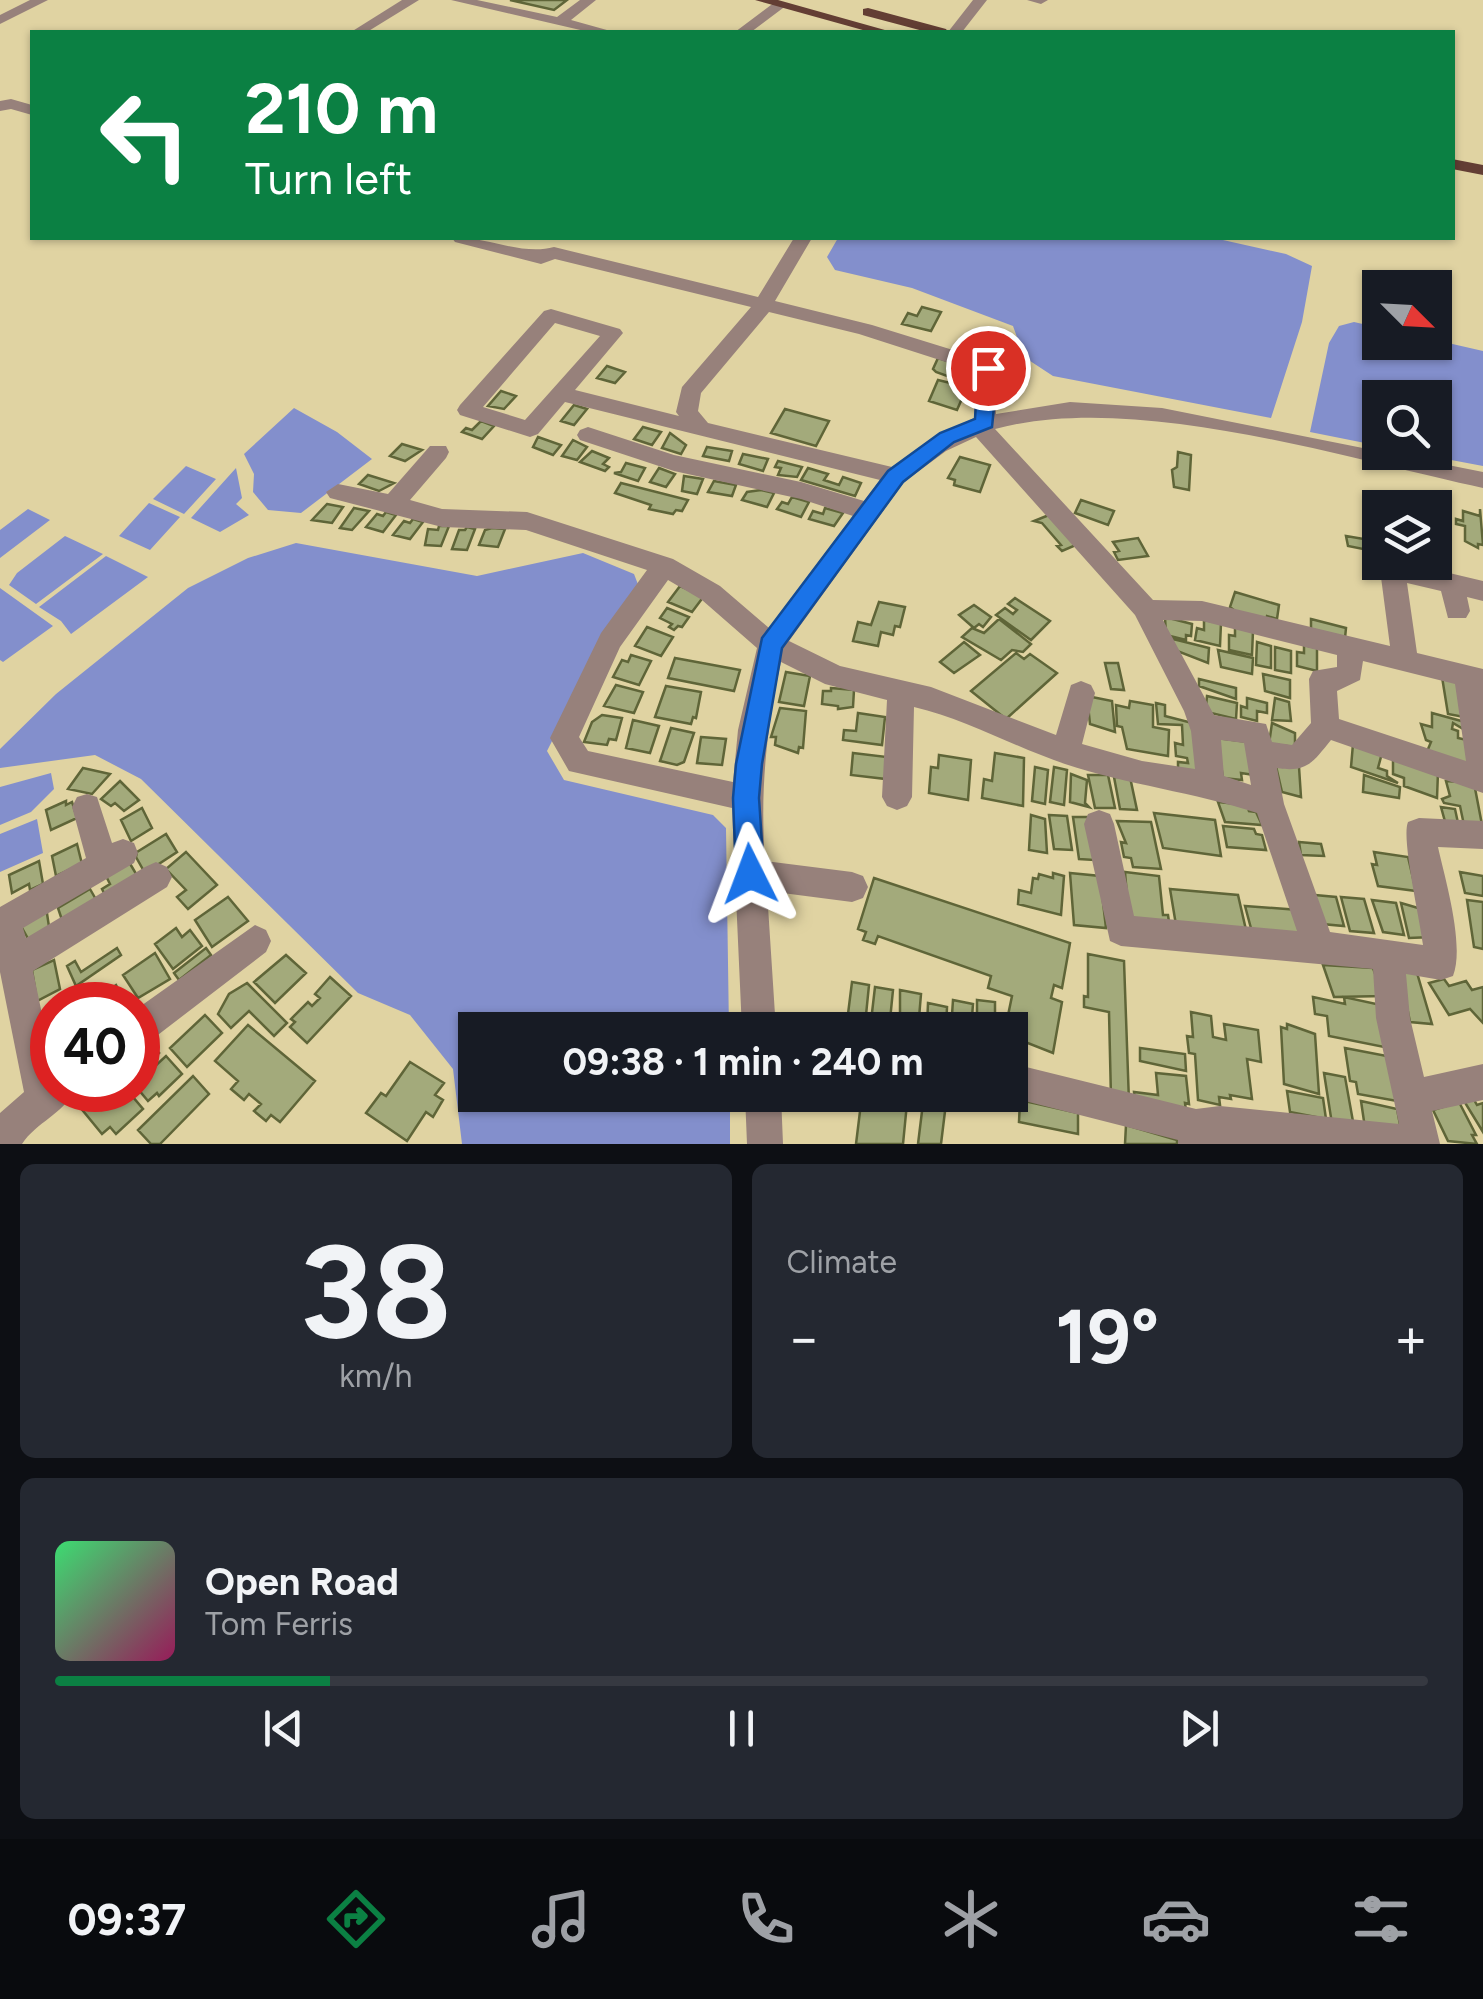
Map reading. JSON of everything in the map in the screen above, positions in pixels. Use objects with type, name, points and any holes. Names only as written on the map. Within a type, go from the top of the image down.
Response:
[{"type":"main road","points":[[762,0],[877,30]]},
{"type":"main road","points":[[824,0],[934,30]]},
{"type":"main road","points":[[1455,148],[1483,154]]},
{"type":"main road","points":[[1455,165],[1483,170]]},
{"type":"street","points":[[0,20],[42,0]]},
{"type":"street","points":[[361,30],[412,0]]},
{"type":"street","points":[[458,0],[598,30]]},
{"type":"street","points":[[560,21],[589,0]]},
{"type":"street","points":[[957,30],[980,0]]},
{"type":"street","points":[[745,30],[780,5]]},
{"type":"street","points":[[0,106],[11,104],[30,109]]},
{"type":"street","points":[[469,240],[541,258],[554,253],[762,307],[865,329],[988,368],[981,424]]},
{"type":"street","points":[[700,430],[686,406],[690,392],[762,307],[801,240]]},
{"type":"street","points":[[551,315],[613,333],[562,394],[530,429],[468,410],[551,315]]},
{"type":"street","points":[[562,394],[896,476]]},
{"type":"street","points":[[648,416],[686,406]]},
{"type":"street","points":[[758,1012],[746,798],[752,730],[771,645],[896,476],[947,438],[981,424],[1042,410],[1120,407],[1483,480]]},
{"type":"street","points":[[981,424],[1146,610],[1206,726],[1210,784]]},
{"type":"street","points":[[588,435],[683,465],[753,477],[831,497],[868,512]]},
{"type":"street","points":[[393,504],[438,452]]},
{"type":"street","points":[[338,492],[442,518],[528,521],[664,566],[712,593],[771,645],[834,676],[931,698],[1066,752],[1142,774],[1210,784],[1269,804]]},
{"type":"street","points":[[664,566],[610,641],[564,738],[579,762],[746,798]]},
{"type":"street","points":[[1394,580],[1405,660]]},
{"type":"street","points":[[1441,580],[1483,590]]},
{"type":"street","points":[[1452,583],[1457,612]]},
{"type":"street","points":[[1146,610],[1202,610],[1350,650],[1475,678],[1483,779],[1325,726]]},
{"type":"street","points":[[1260,753],[1298,758],[1325,726],[1323,679],[1340,680],[1350,672],[1350,650]]},
{"type":"street","points":[[897,797],[901,692]]},
{"type":"street","points":[[1066,752],[1081,692]]},
{"type":"street","points":[[1206,726],[1256,733],[1269,804],[1319,947]]},
{"type":"street","points":[[30,1021],[3,922],[113,858],[87,807]]},
{"type":"street","points":[[1099,824],[1121,930],[1388,954],[1441,964],[1419,832],[1483,835]]},
{"type":"street","points":[[750,874],[852,887]]},
{"type":"street","points":[[15,963],[156,877]]},
{"type":"street","points":[[160,1012],[255,941]]},
{"type":"street","points":[[1028,1086],[1196,1136],[1220,1124],[1418,1144],[1413,1097],[1393,1018],[1388,954]]},
{"type":"street","points":[[1413,1097],[1483,1082]]},
{"type":"street","points":[[1,1144],[18,1118],[30,1109]]},
{"type":"street","points":[[764,1112],[766,1144]]},
{"type":"water","points":[[837,240],[1223,240],[1286,254],[1312,266],[1302,322],[1271,418],[1053,376],[1024,357],[1013,326],[912,288],[835,270],[827,257]]},
{"type":"water","points":[[1362,324],[1362,360],[1452,360],[1452,344],[1483,351],[1483,466],[1452,460],[1452,380],[1362,380],[1362,442],[1310,432],[1329,343],[1339,326]]},
{"type":"water","points":[[294,408],[337,432],[372,459],[301,513],[268,510],[253,492],[254,474],[244,454]]},
{"type":"water","points":[[186,466],[216,479],[184,514],[153,499]]},
{"type":"water","points":[[236,468],[242,498],[236,504],[249,515],[220,532],[191,518]]},
{"type":"water","points":[[149,503],[180,517],[150,550],[119,536]]},
{"type":"water","points":[[28,509],[50,520],[0,558],[0,530]]},
{"type":"water","points":[[65,536],[103,554],[36,604],[9,585],[17,573]]},
{"type":"water","points":[[296,543],[477,576],[583,553],[634,574],[639,587],[602,642],[547,751],[564,780],[713,815],[726,828],[729,1012],[458,1012],[458,1111],[453,1069],[410,1015],[358,993],[141,779],[95,755],[0,768],[0,749],[56,694],[188,588],[248,558]]},
{"type":"water","points":[[106,556],[148,577],[71,634],[61,621],[39,607]]},
{"type":"water","points":[[0,588],[53,626],[3,662],[0,660]]},
{"type":"water","points":[[51,773],[54,789],[31,812],[0,825],[0,787]]},
{"type":"water","points":[[37,819],[43,853],[0,872],[0,834]]},
{"type":"water","points":[[458,1112],[730,1112],[730,1144],[462,1144]]},
{"type":"building","points":[[510,0],[567,0],[554,10]]},
{"type":"building","points":[[922,307],[941,312],[931,331],[902,324],[908,313],[917,316]]},
{"type":"building","points":[[938,358],[970,368],[970,375],[958,380],[936,372],[933,369]]},
{"type":"building","points":[[607,366],[625,372],[615,383],[597,378]]},
{"type":"building","points":[[938,380],[967,387],[957,410],[929,401]]},
{"type":"building","points":[[501,391],[516,396],[504,409],[488,406]]},
{"type":"building","points":[[574,405],[587,409],[574,425],[561,421]]},
{"type":"building","points":[[785,409],[829,421],[816,446],[771,433]]},
{"type":"building","points":[[481,421],[494,426],[482,439],[462,432],[466,428],[472,430]]},
{"type":"building","points":[[643,427],[661,432],[652,445],[634,439]]},
{"type":"building","points":[[670,433],[686,445],[681,454],[662,448]]},
{"type":"building","points":[[538,437],[561,445],[553,455],[533,447]]},
{"type":"building","points":[[573,440],[587,447],[577,460],[562,456]]},
{"type":"building","points":[[402,444],[422,450],[405,461],[390,456]]},
{"type":"building","points":[[707,447],[732,451],[729,461],[703,456]]},
{"type":"building","points":[[592,451],[609,458],[603,464],[609,467],[605,471],[580,462]]},
{"type":"building","points":[[1178,452],[1191,455],[1189,490],[1174,487],[1172,470],[1177,467]]},
{"type":"building","points":[[743,454],[768,459],[763,471],[739,464]]},
{"type":"building","points":[[960,457],[990,465],[980,492],[954,485],[955,480],[948,478]]},
{"type":"building","points":[[778,461],[802,467],[797,477],[778,475]]},
{"type":"building","points":[[626,463],[645,468],[638,481],[614,473],[621,472]]},
{"type":"building","points":[[659,468],[675,474],[666,487],[650,482]]},
{"type":"building","points":[[808,468],[828,474],[824,480],[839,485],[843,477],[861,483],[855,496],[801,480]]},
{"type":"building","points":[[368,475],[394,483],[379,491],[359,484]]},
{"type":"building","points":[[684,476],[703,479],[697,494],[682,491]]},
{"type":"building","points":[[714,481],[736,485],[732,496],[708,492]]},
{"type":"building","points":[[621,483],[688,500],[682,511],[673,514],[649,509],[651,505],[615,493]]},
{"type":"building","points":[[747,492],[774,493],[767,507],[742,500]]},
{"type":"building","points":[[792,497],[809,502],[801,517],[777,509]]},
{"type":"building","points":[[1081,500],[1114,511],[1108,525],[1075,513]]},
{"type":"building","points":[[327,504],[343,507],[332,523],[312,520]]},
{"type":"building","points":[[354,508],[369,511],[352,530],[340,528]]},
{"type":"building","points":[[825,508],[843,513],[834,526],[809,519],[813,511],[823,514]]},
{"type":"building","points":[[1480,509],[1483,545],[1478,544],[1478,548],[1465,541],[1465,526],[1456,524],[1456,519],[1463,521],[1463,511],[1480,516]]},
{"type":"building","points":[[386,512],[396,515],[383,532],[366,527],[377,514],[383,516]]},
{"type":"building","points":[[1049,515],[1083,542],[1062,551],[1042,523],[1034,521]]},
{"type":"building","points":[[413,519],[423,522],[410,539],[393,535],[404,521],[410,523]]},
{"type":"building","points":[[439,526],[449,526],[441,546],[425,545],[428,529],[438,530]]},
{"type":"building","points":[[475,529],[467,550],[452,549],[459,530]]},
{"type":"building","points":[[505,529],[498,547],[479,545],[485,530]]},
{"type":"building","points":[[1346,536],[1362,539],[1362,549],[1348,546]]},
{"type":"building","points":[[1138,538],[1148,556],[1118,560],[1114,552],[1119,551],[1113,542]]},
{"type":"building","points":[[680,586],[704,596],[692,612],[668,602]]},
{"type":"building","points":[[1235,592],[1279,605],[1277,619],[1267,616],[1266,621],[1235,611],[1230,607]]},
{"type":"building","points":[[1015,598],[1050,621],[1031,640],[996,615],[1005,608],[1013,614],[1017,610],[1008,604]]},
{"type":"building","points":[[879,602],[905,607],[900,627],[895,626],[893,635],[881,632],[878,646],[853,641],[858,622],[871,625]]},
{"type":"building","points":[[974,605],[991,617],[983,627],[979,624],[974,628],[959,615]]},
{"type":"building","points":[[667,608],[689,617],[682,627],[674,630],[669,627],[672,624],[660,618]]},
{"type":"building","points":[[1165,617],[1192,624],[1191,636],[1186,635],[1186,640],[1166,635]]},
{"type":"building","points":[[999,619],[1031,644],[1023,652],[1012,650],[1001,660],[962,637],[972,628],[984,633]]},
{"type":"building","points":[[1311,619],[1346,628],[1345,638],[1311,629]]},
{"type":"building","points":[[1204,620],[1221,623],[1220,646],[1195,640],[1197,628],[1204,630]]},
{"type":"building","points":[[647,627],[673,637],[661,656],[635,646]]},
{"type":"building","points":[[1235,627],[1253,631],[1252,655],[1229,650],[1229,635],[1235,636]]},
{"type":"building","points":[[1173,639],[1209,648],[1208,663],[1172,649]]},
{"type":"building","points":[[964,642],[980,655],[954,673],[940,662]]},
{"type":"building","points":[[1257,642],[1271,646],[1271,668],[1256,665]]},
{"type":"building","points":[[1304,645],[1317,648],[1317,671],[1297,666],[1297,652],[1304,653]]},
{"type":"building","points":[[1275,647],[1291,651],[1291,673],[1275,670]]},
{"type":"building","points":[[1218,650],[1253,658],[1252,674],[1221,667]]},
{"type":"building","points":[[1016,653],[1024,659],[1030,654],[1057,673],[1006,719],[971,691]]},
{"type":"building","points":[[631,655],[651,661],[639,685],[613,677],[622,660],[628,662]]},
{"type":"building","points":[[675,658],[740,670],[734,691],[668,678]]},
{"type":"building","points":[[1105,663],[1118,663],[1124,690],[1111,689]]},
{"type":"building","points":[[786,672],[810,676],[804,706],[779,702]]},
{"type":"building","points":[[1263,674],[1290,680],[1290,698],[1265,691]]},
{"type":"building","points":[[1442,677],[1458,681],[1464,717],[1448,714]]},
{"type":"building","points":[[1199,679],[1236,688],[1236,699],[1199,686]]},
{"type":"building","points":[[616,685],[643,692],[634,713],[604,706]]},
{"type":"building","points":[[666,686],[701,692],[691,724],[655,717]]},
{"type":"building","points":[[854,690],[853,707],[838,709],[822,704],[823,691]]},
{"type":"building","points":[[1087,696],[1112,701],[1115,732],[1090,724]]},
{"type":"building","points":[[1207,696],[1237,703],[1236,719],[1211,713],[1206,707]]},
{"type":"building","points":[[1247,698],[1267,703],[1267,713],[1257,711],[1257,721],[1241,717],[1241,706],[1247,708]]},
{"type":"building","points":[[1275,698],[1289,702],[1291,721],[1272,720]]},
{"type":"building","points":[[1130,701],[1153,705],[1153,727],[1169,730],[1168,756],[1127,749],[1122,727],[1117,726],[1116,705],[1129,708]]},
{"type":"building","points":[[1156,703],[1165,705],[1165,716],[1200,725],[1205,776],[1178,770],[1178,762],[1188,763],[1187,758],[1176,756],[1175,743],[1183,745],[1182,725],[1158,724]]},
{"type":"building","points":[[780,708],[806,711],[803,748],[799,747],[798,753],[775,745],[776,737],[771,737]]},
{"type":"building","points":[[858,713],[885,717],[882,745],[843,740],[844,730],[856,731]]},
{"type":"building","points":[[1432,713],[1465,722],[1465,730],[1453,723],[1452,729],[1458,731],[1458,738],[1467,740],[1468,767],[1426,754],[1431,742],[1426,740],[1421,724],[1432,727]]},
{"type":"building","points":[[602,715],[622,718],[616,740],[609,739],[607,745],[584,742],[592,722]]},
{"type":"building","points":[[633,720],[659,726],[650,753],[626,748]]},
{"type":"building","points":[[1272,723],[1295,733],[1295,747],[1269,744]]},
{"type":"building","points":[[671,728],[694,733],[684,762],[677,765],[660,761]]},
{"type":"building","points":[[701,737],[726,739],[722,765],[697,763]]},
{"type":"building","points":[[1217,738],[1248,742],[1254,775],[1241,773],[1242,780],[1223,778]]},
{"type":"building","points":[[1353,744],[1382,753],[1378,768],[1398,783],[1351,767]]},
{"type":"building","points":[[853,753],[887,757],[886,779],[851,775]]},
{"type":"building","points":[[995,753],[1024,758],[1023,806],[982,798],[984,779],[992,781]]},
{"type":"building","points":[[939,755],[971,760],[968,800],[929,793],[931,767],[938,768]]},
{"type":"building","points":[[1393,758],[1438,772],[1437,798],[1404,786],[1404,778],[1393,774]]},
{"type":"building","points":[[1275,762],[1299,767],[1301,797],[1282,792]]},
{"type":"building","points":[[1035,767],[1048,770],[1045,804],[1032,801]]},
{"type":"building","points":[[1054,767],[1067,770],[1064,805],[1050,802]]},
{"type":"building","points":[[83,768],[110,774],[92,794],[68,789]]},
{"type":"building","points":[[1071,774],[1087,780],[1085,803],[1089,807],[1070,802]]},
{"type":"building","points":[[1088,775],[1108,775],[1115,808],[1095,808]]},
{"type":"building","points":[[1364,775],[1400,787],[1399,798],[1363,792]]},
{"type":"building","points":[[1114,777],[1130,777],[1137,810],[1120,809]]},
{"type":"building","points":[[120,781],[139,800],[124,811],[101,799]]},
{"type":"building","points":[[1446,781],[1474,783],[1483,830],[1446,825],[1441,807],[1455,809],[1458,823],[1464,825],[1460,806],[1444,803],[1442,799],[1450,796]]},
{"type":"building","points":[[66,801],[66,805],[72,802],[77,818],[51,830],[46,810]]},
{"type":"building","points":[[1218,802],[1247,805],[1262,825],[1225,822]]},
{"type":"building","points":[[142,808],[152,828],[131,841],[121,820]]},
{"type":"building","points":[[1154,813],[1215,820],[1221,856],[1163,848]]},
{"type":"building","points":[[1031,815],[1045,819],[1047,853],[1029,850]]},
{"type":"building","points":[[1049,815],[1067,816],[1072,850],[1054,849]]},
{"type":"building","points":[[1073,817],[1088,817],[1094,860],[1079,859]]},
{"type":"building","points":[[1117,821],[1151,822],[1161,869],[1133,867],[1131,858],[1124,857],[1121,842],[1126,843]]},
{"type":"building","points":[[1223,826],[1254,829],[1262,835],[1266,850],[1227,847]]},
{"type":"building","points":[[166,834],[177,852],[145,873],[137,852]]},
{"type":"building","points":[[1299,842],[1321,844],[1324,856],[1301,855]]},
{"type":"building","points":[[77,844],[82,864],[56,876],[52,856]]},
{"type":"building","points":[[186,852],[217,885],[188,909],[177,897],[186,890],[166,869]]},
{"type":"building","points":[[1374,852],[1408,857],[1416,891],[1378,886],[1372,864],[1377,865]]},
{"type":"building","points":[[39,861],[43,884],[30,890],[29,884],[12,893],[9,875]]},
{"type":"building","points":[[129,862],[138,877],[106,897],[102,889],[110,884],[106,876]]},
{"type":"building","points":[[1125,872],[1159,876],[1163,915],[1168,915],[1169,922],[1129,919]]},
{"type":"building","points":[[1460,872],[1483,876],[1483,896],[1465,893]]},
{"type":"building","points":[[1053,873],[1064,876],[1061,915],[1018,904],[1019,890],[1031,893],[1033,878],[1038,879],[1039,874],[1053,878]]},
{"type":"building","points":[[1070,873],[1100,876],[1106,928],[1074,925]]},
{"type":"building","points":[[874,878],[1070,943],[1062,988],[1054,985],[1051,998],[1062,1002],[1053,1053],[1028,1043],[1028,1012],[1009,1012],[1012,996],[988,988],[991,976],[878,936],[875,944],[863,940],[866,932],[858,929]]},
{"type":"building","points":[[90,889],[98,903],[64,926],[58,908]]},
{"type":"building","points":[[1170,889],[1238,895],[1246,930],[1176,925]]},
{"type":"building","points":[[1315,895],[1336,897],[1344,926],[1322,924]]},
{"type":"building","points":[[228,897],[248,921],[212,947],[195,920]]},
{"type":"building","points":[[1341,897],[1364,899],[1374,933],[1350,931]]},
{"type":"building","points":[[1372,900],[1396,903],[1404,935],[1383,932]]},
{"type":"building","points":[[1467,900],[1483,902],[1483,949],[1474,947]]},
{"type":"building","points":[[1401,903],[1425,910],[1432,937],[1409,938]]},
{"type":"building","points":[[1245,906],[1299,910],[1306,936],[1252,932]]},
{"type":"building","points":[[46,907],[50,933],[31,944],[21,926]]},
{"type":"building","points":[[176,928],[182,937],[190,930],[202,946],[173,969],[155,944]]},
{"type":"building","points":[[117,948],[121,955],[82,982],[74,982],[67,966],[75,961],[81,972]]},
{"type":"building","points":[[206,948],[211,955],[179,980],[174,973]]},
{"type":"building","points":[[155,953],[170,979],[160,985],[128,982],[123,975]]},
{"type":"building","points":[[1088,954],[1124,961],[1129,1102],[1111,1098],[1109,1012],[1084,1007],[1084,996],[1088,997]]},
{"type":"building","points":[[286,955],[306,973],[275,1003],[254,982]]},
{"type":"building","points":[[54,960],[59,982],[34,982],[32,970]]},
{"type":"building","points":[[1323,965],[1373,968],[1383,996],[1334,997]]},
{"type":"building","points":[[1400,971],[1417,973],[1432,1024],[1410,1022]]},
{"type":"building","points":[[330,977],[351,996],[307,1043],[290,1027],[295,1022],[291,1019],[308,1002],[312,1006],[320,998],[315,994]]},
{"type":"building","points":[[1444,979],[1449,986],[1466,981],[1472,990],[1483,987],[1483,1023],[1470,1009],[1449,1015],[1429,983]]},
{"type":"building","points":[[852,982],[869,985],[866,1012],[848,1012]]},
{"type":"building","points":[[247,983],[287,1023],[274,1036],[249,1011],[231,1028],[218,1014],[229,994]]},
{"type":"building","points":[[875,987],[893,990],[891,1012],[872,1012]]},
{"type":"building","points":[[900,990],[921,994],[920,1012],[900,1012]]},
{"type":"building","points":[[1313,997],[1345,1004],[1344,997],[1381,1005],[1389,1048],[1329,1036],[1327,1016],[1315,1014]]},
{"type":"building","points":[[953,1000],[973,1004],[972,1012],[952,1012]]},
{"type":"building","points":[[977,1000],[995,1002],[995,1012],[977,1012]]},
{"type":"building","points":[[928,1003],[947,1007],[947,1012],[928,1012]]},
{"type":"building","points":[[1191,1012],[1211,1016],[1213,1037],[1226,1040],[1224,1024],[1258,1030],[1261,1062],[1247,1059],[1252,1099],[1219,1097],[1220,1105],[1198,1100],[1195,1054],[1189,1053],[1187,1036],[1193,1037]]},
{"type":"building","points":[[205,1015],[222,1033],[187,1067],[170,1048]]},
{"type":"building","points":[[1287,1024],[1315,1034],[1319,1094],[1284,1084],[1281,1027],[1287,1029]]},
{"type":"building","points":[[248,1025],[315,1081],[280,1122],[271,1115],[266,1121],[254,1111],[261,1104],[249,1094],[244,1100],[231,1089],[238,1081],[215,1061]]},
{"type":"building","points":[[1140,1048],[1185,1054],[1186,1071],[1140,1061]]},
{"type":"building","points":[[1345,1048],[1392,1057],[1397,1101],[1358,1094],[1356,1082],[1350,1081]]},
{"type":"building","points":[[166,1056],[182,1074],[160,1095],[160,1062]]},
{"type":"building","points":[[410,1062],[444,1083],[435,1095],[443,1100],[433,1117],[426,1112],[407,1141],[366,1113],[381,1093],[386,1096]]},
{"type":"building","points":[[1156,1073],[1186,1076],[1186,1111],[1135,1104],[1134,1092],[1158,1095]]},
{"type":"building","points":[[1324,1073],[1345,1077],[1354,1127],[1332,1124]]},
{"type":"building","points":[[193,1076],[209,1094],[160,1144],[151,1144],[138,1130]]},
{"type":"building","points":[[1287,1091],[1323,1098],[1326,1119],[1290,1112]]},
{"type":"building","points":[[1473,1098],[1477,1105],[1483,1103],[1483,1132],[1464,1101]]},
{"type":"building","points":[[1361,1101],[1397,1109],[1402,1135],[1365,1128]]},
{"type":"building","points":[[1028,1102],[1078,1113],[1078,1134],[1019,1122],[1019,1112],[1028,1112]]},
{"type":"building","points":[[1459,1102],[1477,1144],[1448,1141],[1433,1110]]},
{"type":"building","points":[[84,1112],[140,1112],[116,1134],[110,1127],[102,1134]]},
{"type":"building","points":[[860,1112],[906,1112],[903,1144],[856,1144]]},
{"type":"building","points":[[922,1112],[945,1112],[941,1144],[918,1144]]},
{"type":"building","points":[[1126,1125],[1177,1140],[1177,1144],[1125,1144]]},
{"type":"route","points":[[750,874],[746,798],[752,730],[771,645],[896,476],[947,438],[984,422],[988,368]]}]
